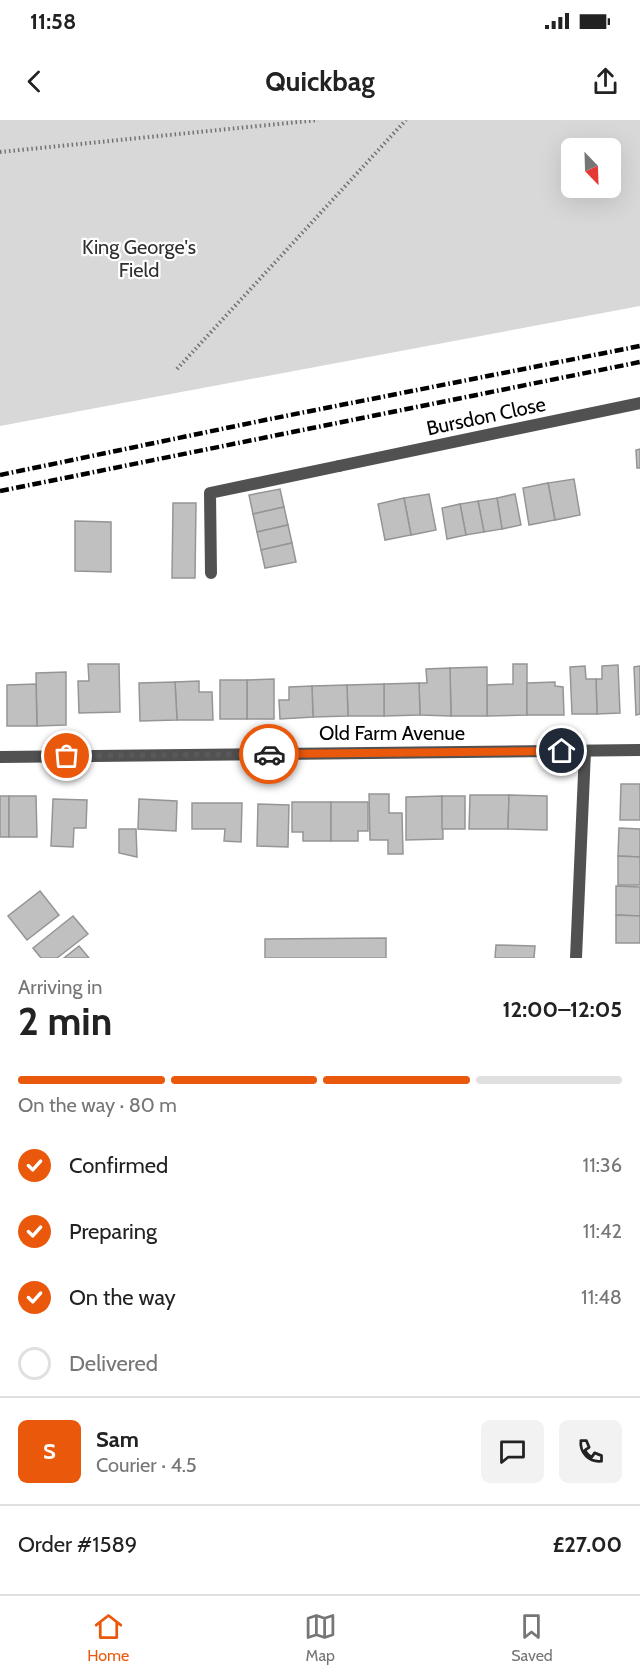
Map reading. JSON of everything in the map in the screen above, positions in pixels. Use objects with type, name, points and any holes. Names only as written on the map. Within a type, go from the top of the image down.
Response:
[{"type":"street","name":"Bursdon Close","points":[[211,573],[210,493],[640,404]]},
{"type":"street","name":"Old Farm Avenue","points":[[0,757],[640,750]]},
{"type":"street","points":[[576,958],[585,751]]},
{"type":"path","points":[[0,152],[318,120]]},
{"type":"path","points":[[177,369],[406,120]]},
{"type":"green space","name":"King George's Field","points":[[0,120],[640,120],[640,306],[0,426]]},
{"type":"building","points":[[640,449],[640,468],[637,468],[636,450]]},
{"type":"building","points":[[574,479],[580,515],[555,520],[548,483]]},
{"type":"building","points":[[548,483],[555,520],[529,525],[523,488]]},
{"type":"building","points":[[280,489],[284,507],[253,514],[249,495]]},
{"type":"building","points":[[429,494],[436,530],[411,535],[404,498]]},
{"type":"building","points":[[515,494],[521,525],[502,529],[497,498]]},
{"type":"building","points":[[404,498],[411,535],[385,540],[378,504]]},
{"type":"building","points":[[497,498],[502,529],[484,532],[478,501]]},
{"type":"building","points":[[478,501],[484,532],[466,535],[460,504]]},
{"type":"building","points":[[173,503],[196,503],[195,578],[172,578]]},
{"type":"building","points":[[460,504],[466,535],[447,539],[442,508]]},
{"type":"building","points":[[284,507],[288,525],[257,532],[253,514]]},
{"type":"building","points":[[75,521],[111,522],[111,572],[75,571]]},
{"type":"building","points":[[288,525],[292,543],[261,550],[257,532]]},
{"type":"building","points":[[292,543],[296,562],[265,568],[261,550]]},
{"type":"building","points":[[88,664],[119,664],[120,712],[79,713],[78,681],[89,681]]},
{"type":"building","points":[[513,664],[527,664],[527,715],[487,716],[487,685],[513,684]]},
{"type":"building","points":[[618,665],[620,713],[597,714],[596,679],[602,679],[602,666]]},
{"type":"building","points":[[585,666],[586,679],[596,679],[597,714],[572,714],[570,667]]},
{"type":"building","points":[[640,666],[640,714],[636,715],[634,667]]},
{"type":"building","points":[[487,667],[487,716],[451,716],[450,668]]},
{"type":"building","points":[[450,668],[451,716],[420,715],[419,683],[427,683],[426,669]]},
{"type":"building","points":[[66,672],[66,725],[37,726],[36,673]]},
{"type":"building","points":[[274,679],[274,719],[247,719],[247,680]]},
{"type":"building","points":[[220,680],[247,680],[247,719],[220,719]]},
{"type":"building","points":[[199,681],[199,692],[212,692],[213,720],[177,720],[175,682]]},
{"type":"building","points":[[175,682],[177,720],[140,721],[139,683]]},
{"type":"building","points":[[555,682],[555,686],[563,687],[564,715],[527,715],[527,683]]},
{"type":"building","points":[[419,683],[420,715],[384,716],[384,684]]},
{"type":"building","points":[[36,684],[37,726],[7,726],[7,685]]},
{"type":"building","points":[[384,684],[384,716],[348,716],[347,685]]},
{"type":"building","points":[[347,685],[348,716],[313,717],[312,686]]},
{"type":"building","points":[[312,686],[313,717],[280,719],[279,700],[289,700],[289,687]]},
{"type":"building","points":[[621,784],[640,784],[640,820],[620,820]]},
{"type":"building","points":[[369,794],[389,794],[389,813],[402,813],[403,854],[388,854],[388,840],[370,840]]},
{"type":"building","points":[[470,795],[509,795],[508,829],[469,829]]},
{"type":"building","points":[[509,795],[547,796],[547,830],[508,829]]},
{"type":"building","points":[[0,796],[9,796],[9,837],[0,837]]},
{"type":"building","points":[[9,796],[36,796],[37,837],[9,837]]},
{"type":"building","points":[[442,796],[443,839],[406,840],[406,797]]},
{"type":"building","points":[[442,796],[465,796],[465,829],[442,829]]},
{"type":"building","points":[[53,799],[87,800],[86,828],[74,828],[73,847],[51,846]]},
{"type":"building","points":[[139,799],[177,801],[176,831],[138,829]]},
{"type":"building","points":[[292,802],[331,802],[331,841],[303,841],[303,832],[292,832]]},
{"type":"building","points":[[331,802],[368,802],[368,831],[358,831],[358,841],[331,841]]},
{"type":"building","points":[[192,803],[242,803],[241,842],[224,841],[225,829],[192,829]]},
{"type":"building","points":[[258,804],[289,805],[288,847],[257,846]]},
{"type":"building","points":[[619,828],[640,829],[640,857],[618,856]]},
{"type":"building","points":[[119,829],[136,829],[137,857],[119,853]]},
{"type":"building","points":[[618,856],[640,857],[640,885],[618,885]]},
{"type":"building","points":[[616,886],[640,887],[640,916],[616,915]]},
{"type":"building","points":[[40,891],[59,915],[27,940],[8,916]]},
{"type":"building","points":[[616,915],[640,916],[640,943],[616,943]]},
{"type":"building","points":[[73,916],[88,934],[57,958],[41,958],[33,948]]},
{"type":"building","points":[[386,938],[386,958],[265,958],[265,939]]},
{"type":"building","points":[[496,945],[535,946],[534,958],[495,958]]},
{"type":"building","points":[[79,946],[89,958],[64,958]]},
{"type":"railway","points":[[0,475],[640,346]]},
{"type":"railway","points":[[0,491],[640,362]]},
{"type":"way so far","points":[[67,756],[269,754]]},
{"type":"route","points":[[269,754],[562,751]]}]
